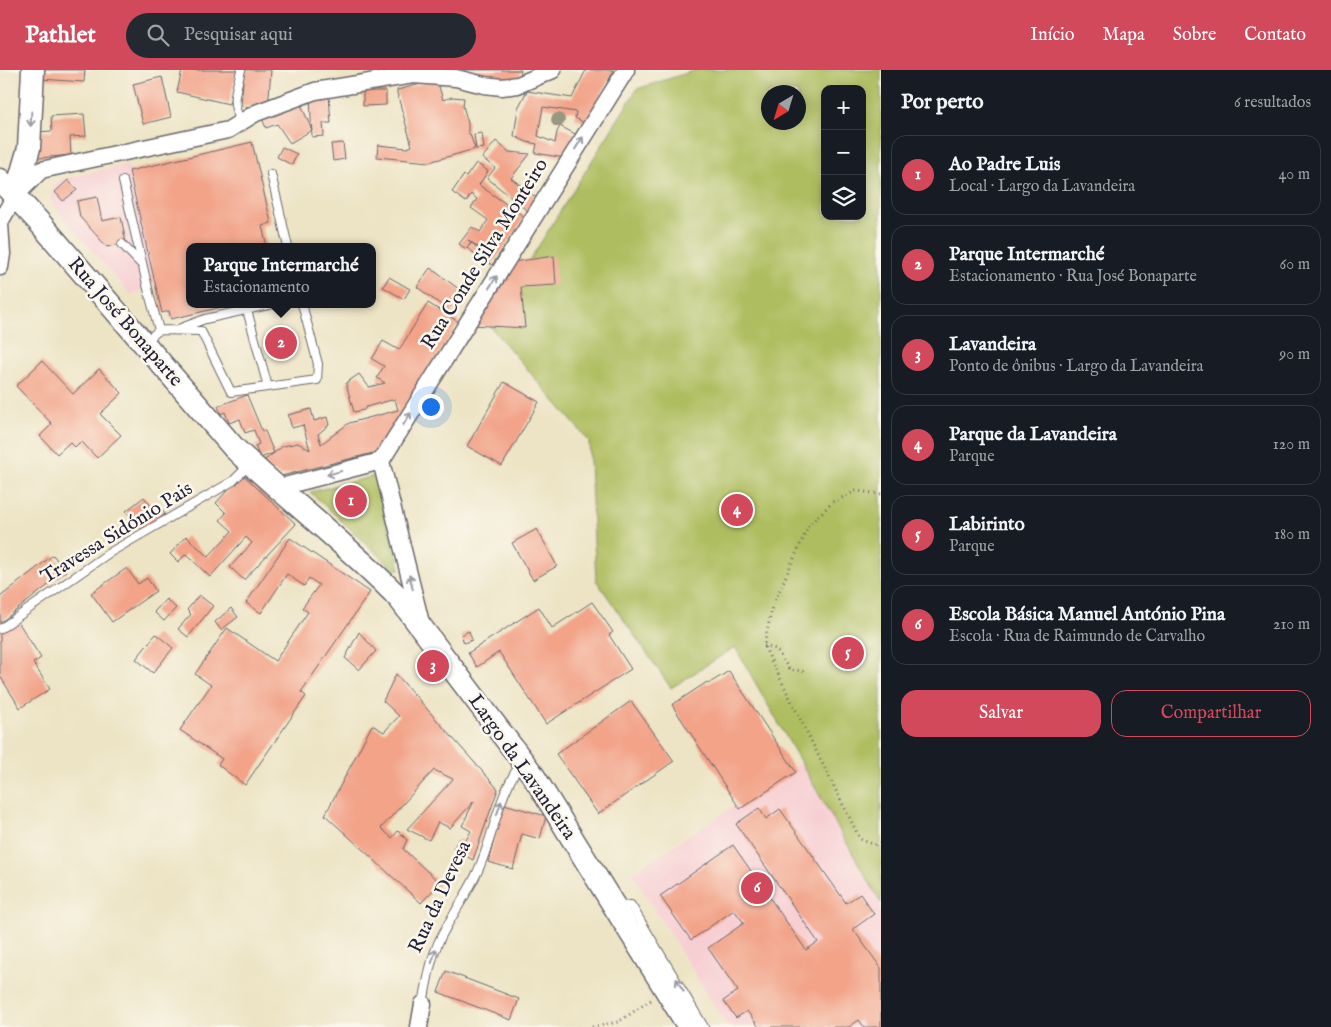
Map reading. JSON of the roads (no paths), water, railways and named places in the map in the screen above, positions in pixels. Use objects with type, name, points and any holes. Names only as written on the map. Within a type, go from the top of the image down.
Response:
[{"type":"main road","points":[[8,188],[29,148],[33,70]]},
{"type":"main road","name":"Rua José Bonaparte","points":[[8,188],[152,336],[234,448],[251,464]]},
{"type":"main road","name":"Largo da Lavandeira","points":[[251,464],[378,576],[399,598],[544,791],[689,1027]]},
{"type":"street","points":[[0,267],[2,254],[0,223],[8,188],[41,170],[228,130],[256,113],[315,91],[413,76],[456,78],[502,87],[518,85],[552,70]]},
{"type":"street","name":"Rua Conde Silva Monteiro","points":[[381,461],[626,70]]},
{"type":"street","points":[[277,488],[381,461]]},
{"type":"street","name":"Largo da Lavandeira","points":[[381,461],[423,630]]},
{"type":"street","name":"Rua da Devesa","points":[[419,1027],[422,1004]]},
{"type":"lane","points":[[241,70],[234,98],[235,111],[242,122]]},
{"type":"lane","points":[[271,174],[287,243]]},
{"type":"lane","points":[[123,181],[142,266],[152,336],[176,330],[205,319],[256,308]]},
{"type":"lane","points":[[122,244],[142,266]]},
{"type":"lane","points":[[176,330],[201,331],[231,392],[317,380],[318,364],[303,308]]},
{"type":"lane","points":[[247,310],[268,387]]},
{"type":"lane","name":"Travessa Sidónio Pais","points":[[0,629],[109,553],[233,480],[251,464]]},
{"type":"lane","name":"Rua da Devesa","points":[[422,1004],[438,942],[476,874],[504,792],[512,775],[522,761]]},
{"type":"lane","points":[[615,907],[631,905],[704,1027]]},
{"type":"place","name":"Parque Intermarché","points":[[281,343]]},
{"type":"place","name":"Ao Padre Luis","points":[[351,501]]},
{"type":"place","name":"Parque da Lavandeira","points":[[737,510]]},
{"type":"place","name":"Labirinto","points":[[848,653]]},
{"type":"place","name":"Lavandeira","points":[[433,666]]},
{"type":"place","name":"Escola Básica Manuel António Pina","points":[[757,888]]}]
